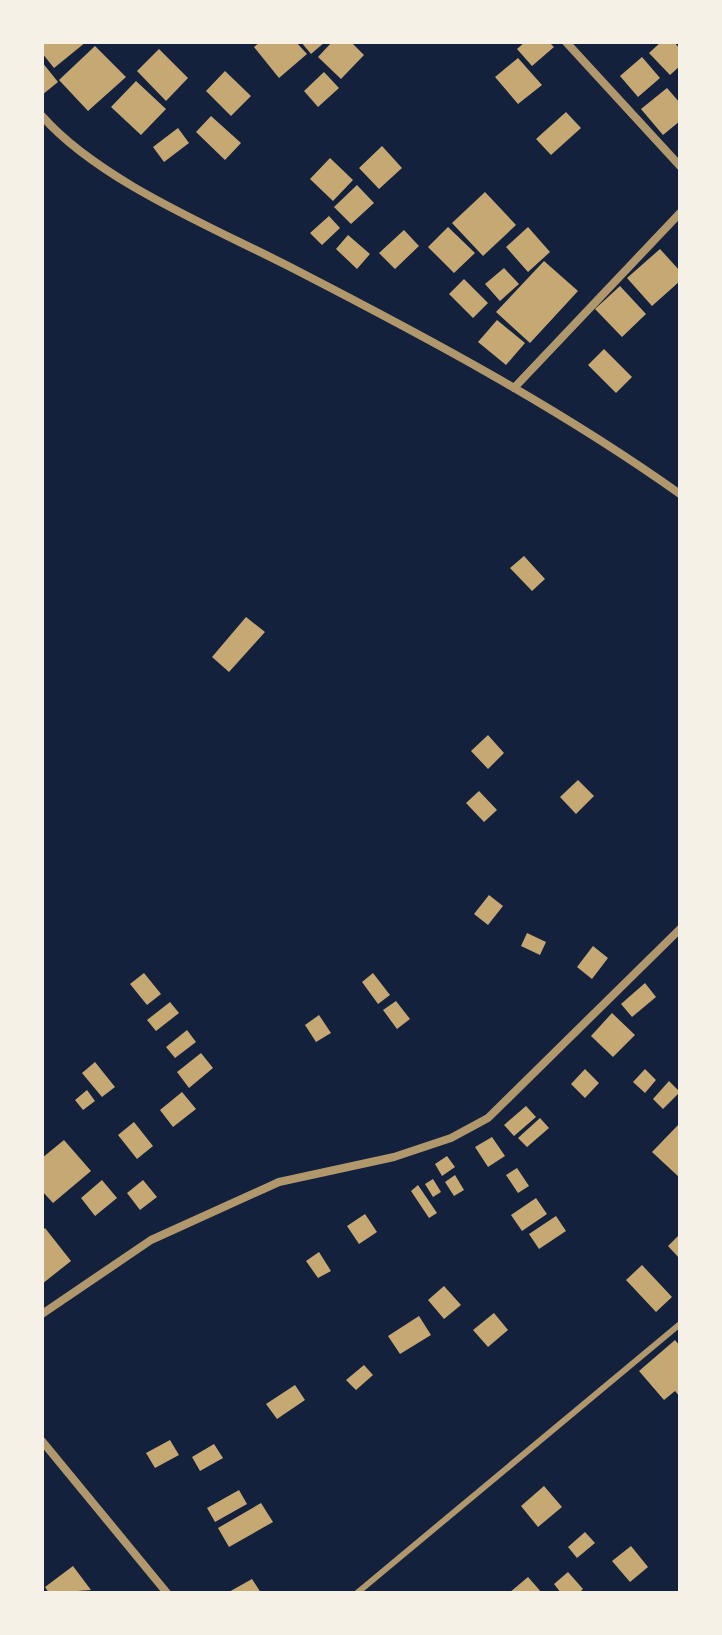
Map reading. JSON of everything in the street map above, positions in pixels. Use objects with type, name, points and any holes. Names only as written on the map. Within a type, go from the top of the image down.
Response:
[{"type":"street","points":[[566,42],[680,166]]},
{"type":"street","points":[[42,116],[63,140],[141,190],[598,435],[680,494]]},
{"type":"street","points":[[514,388],[680,213]]},
{"type":"street","points":[[42,1314],[151,1240],[268,1187],[394,1157],[451,1138],[488,1118],[680,929]]},
{"type":"street","points":[[42,1441],[167,1593]]},
{"type":"lane","points":[[357,1593],[680,1324]]},
{"type":"building","points":[[42,42],[86,42],[54,68],[42,53]]},
{"type":"building","points":[[260,42],[296,42],[307,54],[279,78],[254,47]]},
{"type":"building","points":[[301,42],[325,42],[311,54]]},
{"type":"building","points":[[332,42],[351,42],[364,55],[341,79],[318,57]]},
{"type":"building","points":[[525,42],[549,42],[554,47],[532,66],[517,49]]},
{"type":"building","points":[[661,42],[674,42],[680,49],[680,66],[670,75],[649,53]]},
{"type":"building","points":[[95,46],[126,77],[88,111],[59,80]]},
{"type":"building","points":[[159,49],[188,78],[166,101],[137,71]]},
{"type":"building","points":[[642,57],[660,78],[638,97],[620,76]]},
{"type":"building","points":[[518,58],[542,85],[518,104],[495,77]]},
{"type":"building","points":[[42,62],[58,82],[42,95]]},
{"type":"building","points":[[225,71],[251,96],[231,116],[206,91]]},
{"type":"building","points":[[324,72],[339,88],[318,107],[304,91]]},
{"type":"building","points":[[136,81],[166,109],[141,135],[111,107]]},
{"type":"building","points":[[667,88],[680,103],[680,121],[663,135],[641,109]]},
{"type":"building","points":[[566,112],[581,128],[551,155],[536,139]]},
{"type":"building","points":[[211,116],[241,143],[225,160],[196,132]]},
{"type":"building","points":[[178,128],[189,143],[164,162],[153,147]]},
{"type":"building","points":[[382,146],[402,168],[379,189],[359,168]]},
{"type":"building","points":[[330,158],[353,180],[333,201],[310,179]]},
{"type":"building","points":[[357,185],[374,203],[351,224],[334,207]]},
{"type":"building","points":[[485,192],[516,225],[483,256],[452,223]]},
{"type":"building","points":[[329,216],[340,228],[322,245],[310,233]]},
{"type":"building","points":[[448,227],[475,253],[454,273],[428,247]]},
{"type":"building","points":[[528,227],[550,252],[528,272],[506,247]]},
{"type":"building","points":[[404,230],[419,246],[395,269],[379,253]]},
{"type":"building","points":[[348,235],[370,254],[357,269],[336,249]]},
{"type":"building","points":[[660,249],[680,271],[680,281],[652,306],[627,278]]},
{"type":"building","points":[[544,261],[578,291],[530,343],[496,312]]},
{"type":"building","points":[[504,268],[519,284],[500,301],[485,284]]},
{"type":"building","points":[[464,279],[488,303],[473,318],[449,294]]},
{"type":"building","points":[[620,286],[646,314],[622,337],[595,309]]},
{"type":"building","points":[[497,320],[525,343],[506,365],[478,342]]},
{"type":"building","points":[[604,349],[632,377],[616,393],[588,365]]},
{"type":"building","points":[[524,556],[545,579],[532,591],[510,568]]},
{"type":"building","points":[[246,617],[265,632],[229,672],[212,657]]},
{"type":"building","points":[[488,735],[504,753],[488,769],[471,751]]},
{"type":"building","points":[[578,780],[594,796],[576,814],[560,797]]},
{"type":"building","points":[[479,791],[497,810],[484,822],[466,803]]},
{"type":"building","points":[[489,895],[503,906],[488,925],[474,914]]},
{"type":"building","points":[[527,933],[546,942],[540,955],[521,946]]},
{"type":"building","points":[[593,946],[608,958],[592,979],[577,967]]},
{"type":"building","points":[[144,973],[161,994],[147,1005],[130,984]]},
{"type":"building","points":[[373,973],[390,995],[378,1004],[362,982]]},
{"type":"building","points":[[645,983],[656,997],[632,1017],[621,1004]]},
{"type":"building","points":[[396,1001],[410,1019],[397,1029],[383,1010]]},
{"type":"building","points":[[170,1002],[179,1013],[156,1031],[147,1020]]},
{"type":"building","points":[[612,1013],[635,1035],[613,1057],[591,1036]]},
{"type":"building","points":[[319,1015],[331,1033],[316,1042],[305,1025]]},
{"type":"building","points":[[187,1030],[196,1042],[175,1058],[166,1047]]},
{"type":"building","points":[[201,1053],[213,1068],[189,1088],[177,1072]]},
{"type":"building","points":[[95,1062],[115,1087],[102,1097],[82,1073]]},
{"type":"building","points":[[585,1069],[599,1083],[585,1098],[571,1084]]},
{"type":"building","points":[[645,1069],[656,1080],[645,1093],[633,1082]]},
{"type":"building","points":[[669,1081],[680,1092],[663,1109],[653,1099]]},
{"type":"building","points":[[87,1090],[95,1101],[83,1110],[75,1100]]},
{"type":"building","points":[[182,1092],[196,1109],[173,1127],[160,1110]]},
{"type":"building","points":[[526,1106],[536,1117],[514,1136],[504,1125]]},
{"type":"building","points":[[540,1118],[549,1128],[527,1147],[518,1138]]},
{"type":"building","points":[[134,1122],[153,1146],[137,1159],[118,1135]]},
{"type":"building","points":[[680,1123],[680,1178],[652,1152]]},
{"type":"building","points":[[492,1137],[505,1156],[488,1167],[475,1147]]},
{"type":"building","points":[[64,1140],[91,1171],[53,1203],[42,1191],[42,1158]]},
{"type":"building","points":[[447,1156],[455,1167],[442,1176],[435,1164]]},
{"type":"building","points":[[517,1168],[529,1186],[518,1193],[506,1175]]},
{"type":"building","points":[[455,1175],[464,1190],[454,1196],[445,1182]]},
{"type":"building","points":[[433,1179],[441,1192],[433,1197],[425,1184]]},
{"type":"building","points":[[102,1180],[117,1198],[95,1216],[81,1198]]},
{"type":"building","points":[[143,1180],[157,1197],[140,1210],[127,1193]]},
{"type":"building","points":[[418,1185],[437,1213],[429,1218],[411,1191]]},
{"type":"building","points":[[536,1198],[547,1214],[522,1231],[511,1215]]},
{"type":"building","points":[[365,1214],[377,1232],[359,1244],[347,1226]]},
{"type":"building","points":[[556,1216],[566,1231],[539,1249],[529,1234]]},
{"type":"building","points":[[45,1228],[71,1261],[42,1284],[42,1231]]},
{"type":"building","points":[[680,1234],[680,1259],[668,1246]]},
{"type":"building","points":[[319,1252],[331,1271],[318,1278],[306,1261]]},
{"type":"building","points":[[642,1265],[672,1297],[656,1312],[626,1280]]},
{"type":"building","points":[[444,1286],[461,1305],[444,1319],[428,1300]]},
{"type":"building","points":[[494,1313],[508,1330],[488,1347],[473,1330]]},
{"type":"building","points":[[419,1316],[431,1335],[400,1354],[388,1336]]},
{"type":"building","points":[[675,1340],[680,1346],[680,1397],[675,1391],[664,1400],[639,1371]]},
{"type":"building","points":[[364,1365],[373,1375],[356,1390],[346,1380]]},
{"type":"building","points":[[295,1385],[305,1400],[277,1419],[266,1404]]},
{"type":"building","points":[[170,1440],[179,1455],[155,1468],[146,1453]]},
{"type":"building","points":[[214,1444],[223,1458],[200,1471],[192,1457]]},
{"type":"building","points":[[544,1486],[562,1507],[538,1527],[521,1506]]},
{"type":"building","points":[[239,1490],[247,1504],[215,1522],[207,1508]]},
{"type":"building","points":[[261,1503],[273,1522],[229,1547],[218,1528]]},
{"type":"building","points":[[585,1532],[595,1543],[577,1558],[568,1547]]},
{"type":"building","points":[[631,1546],[648,1567],[630,1582],[612,1561]]},
{"type":"building","points":[[73,1566],[91,1590],[49,1593],[45,1587]]},
{"type":"building","points":[[568,1572],[583,1589],[579,1593],[561,1593],[554,1584]]},
{"type":"building","points":[[528,1577],[542,1593],[509,1593]]},
{"type":"building","points":[[252,1579],[261,1593],[227,1593]]}]
